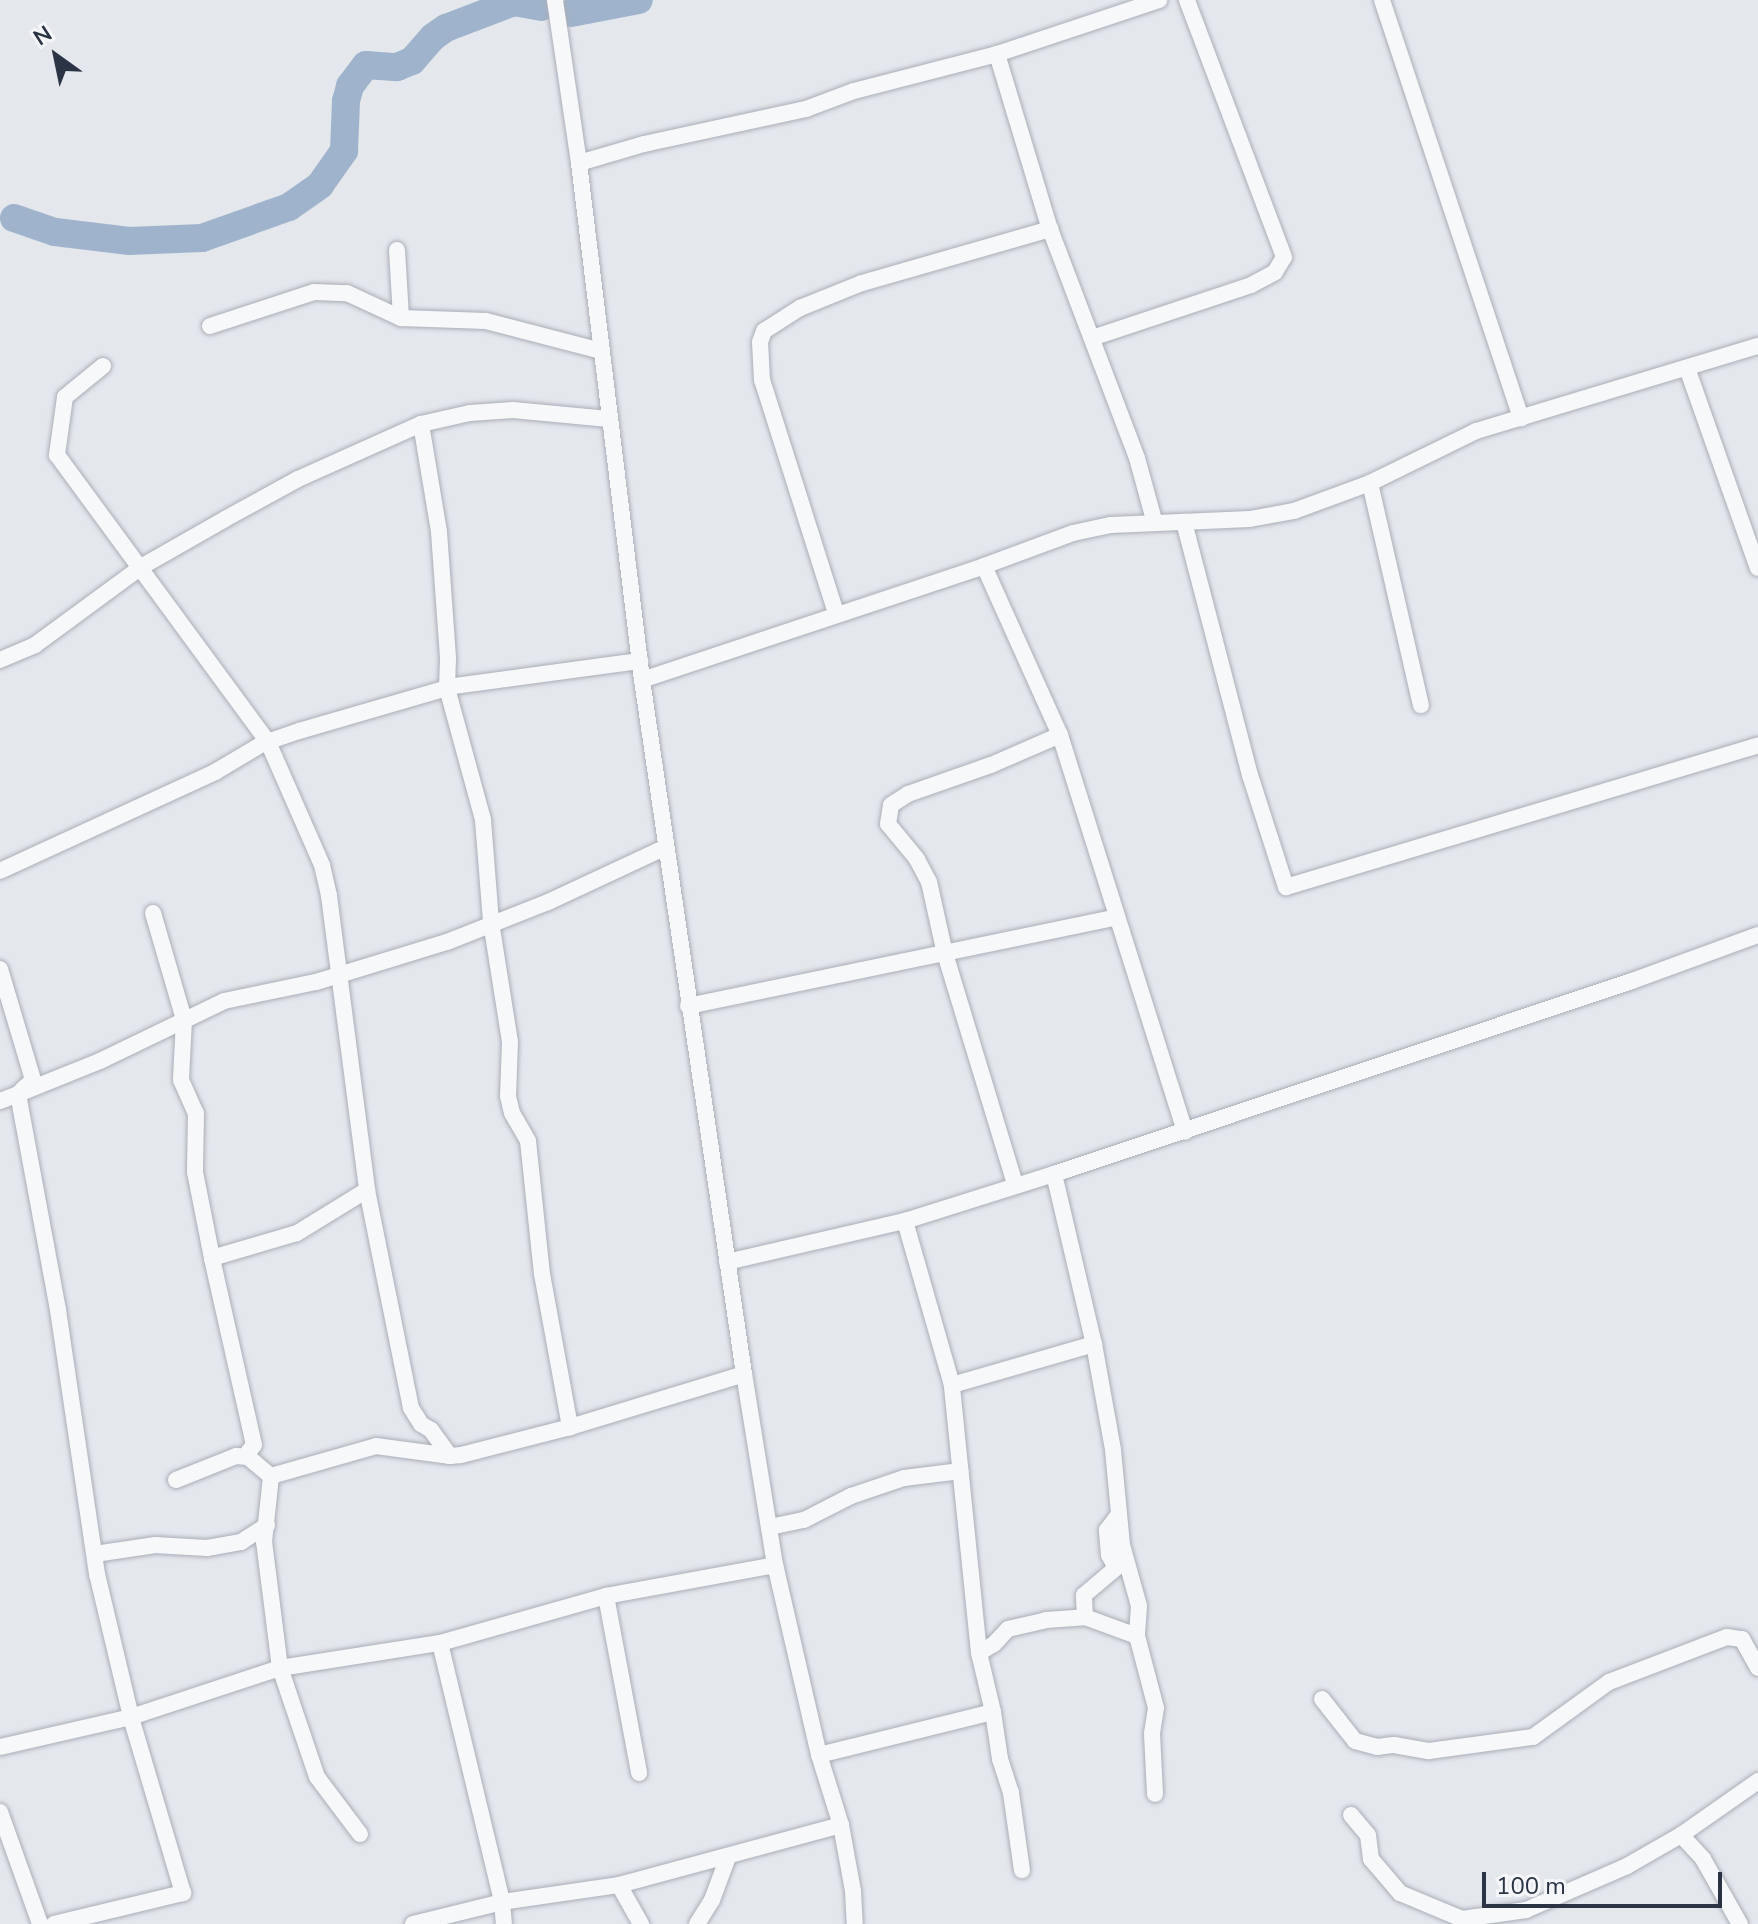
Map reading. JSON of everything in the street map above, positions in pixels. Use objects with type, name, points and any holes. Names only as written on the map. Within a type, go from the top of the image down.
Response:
[{"type":"street","points":[[555,0],[579,163],[642,680],[744,1374],[775,1565],[819,1755],[841,1825],[853,1891],[855,1924]]},
{"type":"street","points":[[579,163],[644,144],[806,109],[854,91],[997,54],[1159,0]]},
{"type":"street","points":[[1092,338],[1251,285],[1275,272],[1284,257],[1187,0]]},
{"type":"street","points":[[1382,0],[1521,418]]},
{"type":"street","points":[[997,54],[1050,229],[1137,458],[1154,520]]},
{"type":"street","points":[[836,613],[762,380],[760,342],[764,331],[800,308],[862,283],[1050,229]]},
{"type":"street","points":[[397,250],[401,318]]},
{"type":"street","points":[[210,326],[314,292],[347,293],[401,318],[486,321],[601,351]]},
{"type":"street","points":[[642,680],[984,566],[1073,533],[1154,520],[1184,522],[1269,516],[1370,483],[1476,431],[1758,346]]},
{"type":"street","points":[[103,366],[65,397],[57,455],[268,742],[322,865],[329,896],[367,1190],[411,1408],[450,1456]]},
{"type":"street","points":[[1687,368],[1758,568]]},
{"type":"street","points":[[0,660],[35,645],[141,567],[298,479],[421,424],[470,413],[513,410],[609,419]]},
{"type":"street","points":[[421,424],[439,532],[448,659],[447,688],[483,820],[491,922],[510,1042],[508,1096],[512,1113],[528,1141],[542,1274],[570,1427]]},
{"type":"street","points":[[1370,483],[1421,705]]},
{"type":"street","points":[[1184,522],[1250,775],[1286,887],[1758,745]]},
{"type":"street","points":[[984,566],[1060,735],[1185,1132]]},
{"type":"street","points":[[0,871],[215,772],[268,742],[447,688],[640,661]]},
{"type":"street","points":[[1015,1184],[945,954],[929,882],[917,859],[888,824],[891,805],[931,784],[991,765],[1060,735]]},
{"type":"street","points":[[0,1101],[100,1061],[224,1001],[283,990],[447,942],[548,902],[666,847]]},
{"type":"street","points":[[153,913],[184,1020],[181,1080],[196,1113],[195,1172],[254,1445],[245,1456],[214,1462],[176,1480]]},
{"type":"street","points":[[688,1006],[1117,917]]},
{"type":"street","points":[[727,1262],[905,1221],[1054,1174],[1632,981],[1758,935]]},
{"type":"street","points":[[0,969],[33,1080],[18,1094]]},
{"type":"street","points":[[18,1094],[58,1310],[95,1554],[131,1717],[183,1893],[54,1924]]},
{"type":"street","points":[[1054,1174],[1094,1344],[1113,1450],[1122,1545],[1139,1606],[1137,1636],[1156,1708],[1152,1734],[1155,1794]]},
{"type":"street","points":[[212,1258],[297,1233],[367,1190]]},
{"type":"street","points":[[905,1221],[952,1385],[979,1653],[1000,1759],[1011,1793],[1022,1870]]},
{"type":"street","points":[[952,1385],[1094,1344]]},
{"type":"street","points":[[271,1476],[376,1446],[450,1456],[570,1427],[744,1374]]},
{"type":"street","points":[[245,1456],[271,1476]]},
{"type":"street","points":[[770,1527],[804,1520],[851,1496],[904,1478],[961,1471]]},
{"type":"street","points":[[271,1476],[264,1542],[280,1668],[317,1777],[360,1834]]},
{"type":"street","points":[[1085,1617],[1084,1595],[1116,1568],[1109,1555],[1107,1530],[1119,1514]]},
{"type":"street","points":[[95,1554],[155,1545],[207,1548],[241,1542],[267,1525]]},
{"type":"street","points":[[0,1747],[131,1717],[280,1668],[440,1643],[606,1596],[775,1565]]},
{"type":"street","points":[[606,1596],[639,1773]]},
{"type":"street","points":[[979,1653],[994,1644],[1008,1629],[1085,1617],[1137,1636]]},
{"type":"street","points":[[1322,1699],[1355,1741],[1377,1747],[1394,1745],[1429,1751],[1533,1737],[1609,1682],[1727,1637],[1742,1639],[1758,1668]]},
{"type":"street","points":[[440,1643],[502,1902],[504,1924]]},
{"type":"street","points":[[819,1755],[993,1712]]},
{"type":"street","points":[[1351,1815],[1368,1835],[1371,1859],[1400,1893],[1462,1919],[1537,1906],[1627,1866],[1681,1835],[1758,1781]]},
{"type":"street","points":[[0,1812],[40,1924]]},
{"type":"street","points":[[413,1924],[502,1902],[619,1885],[841,1825]]},
{"type":"street","points":[[1681,1835],[1703,1859],[1740,1924]]},
{"type":"street","points":[[697,1924],[712,1900],[728,1857]]},
{"type":"street","points":[[619,1885],[641,1924]]},
{"type":"waterway","points":[[571,13],[639,0]]},
{"type":"waterway","points":[[14,218],[55,232],[129,241],[202,238],[289,207],[320,185],[344,151],[346,101],[350,86],[366,65],[397,67],[412,61],[433,37],[446,28],[514,2],[542,7]]}]
